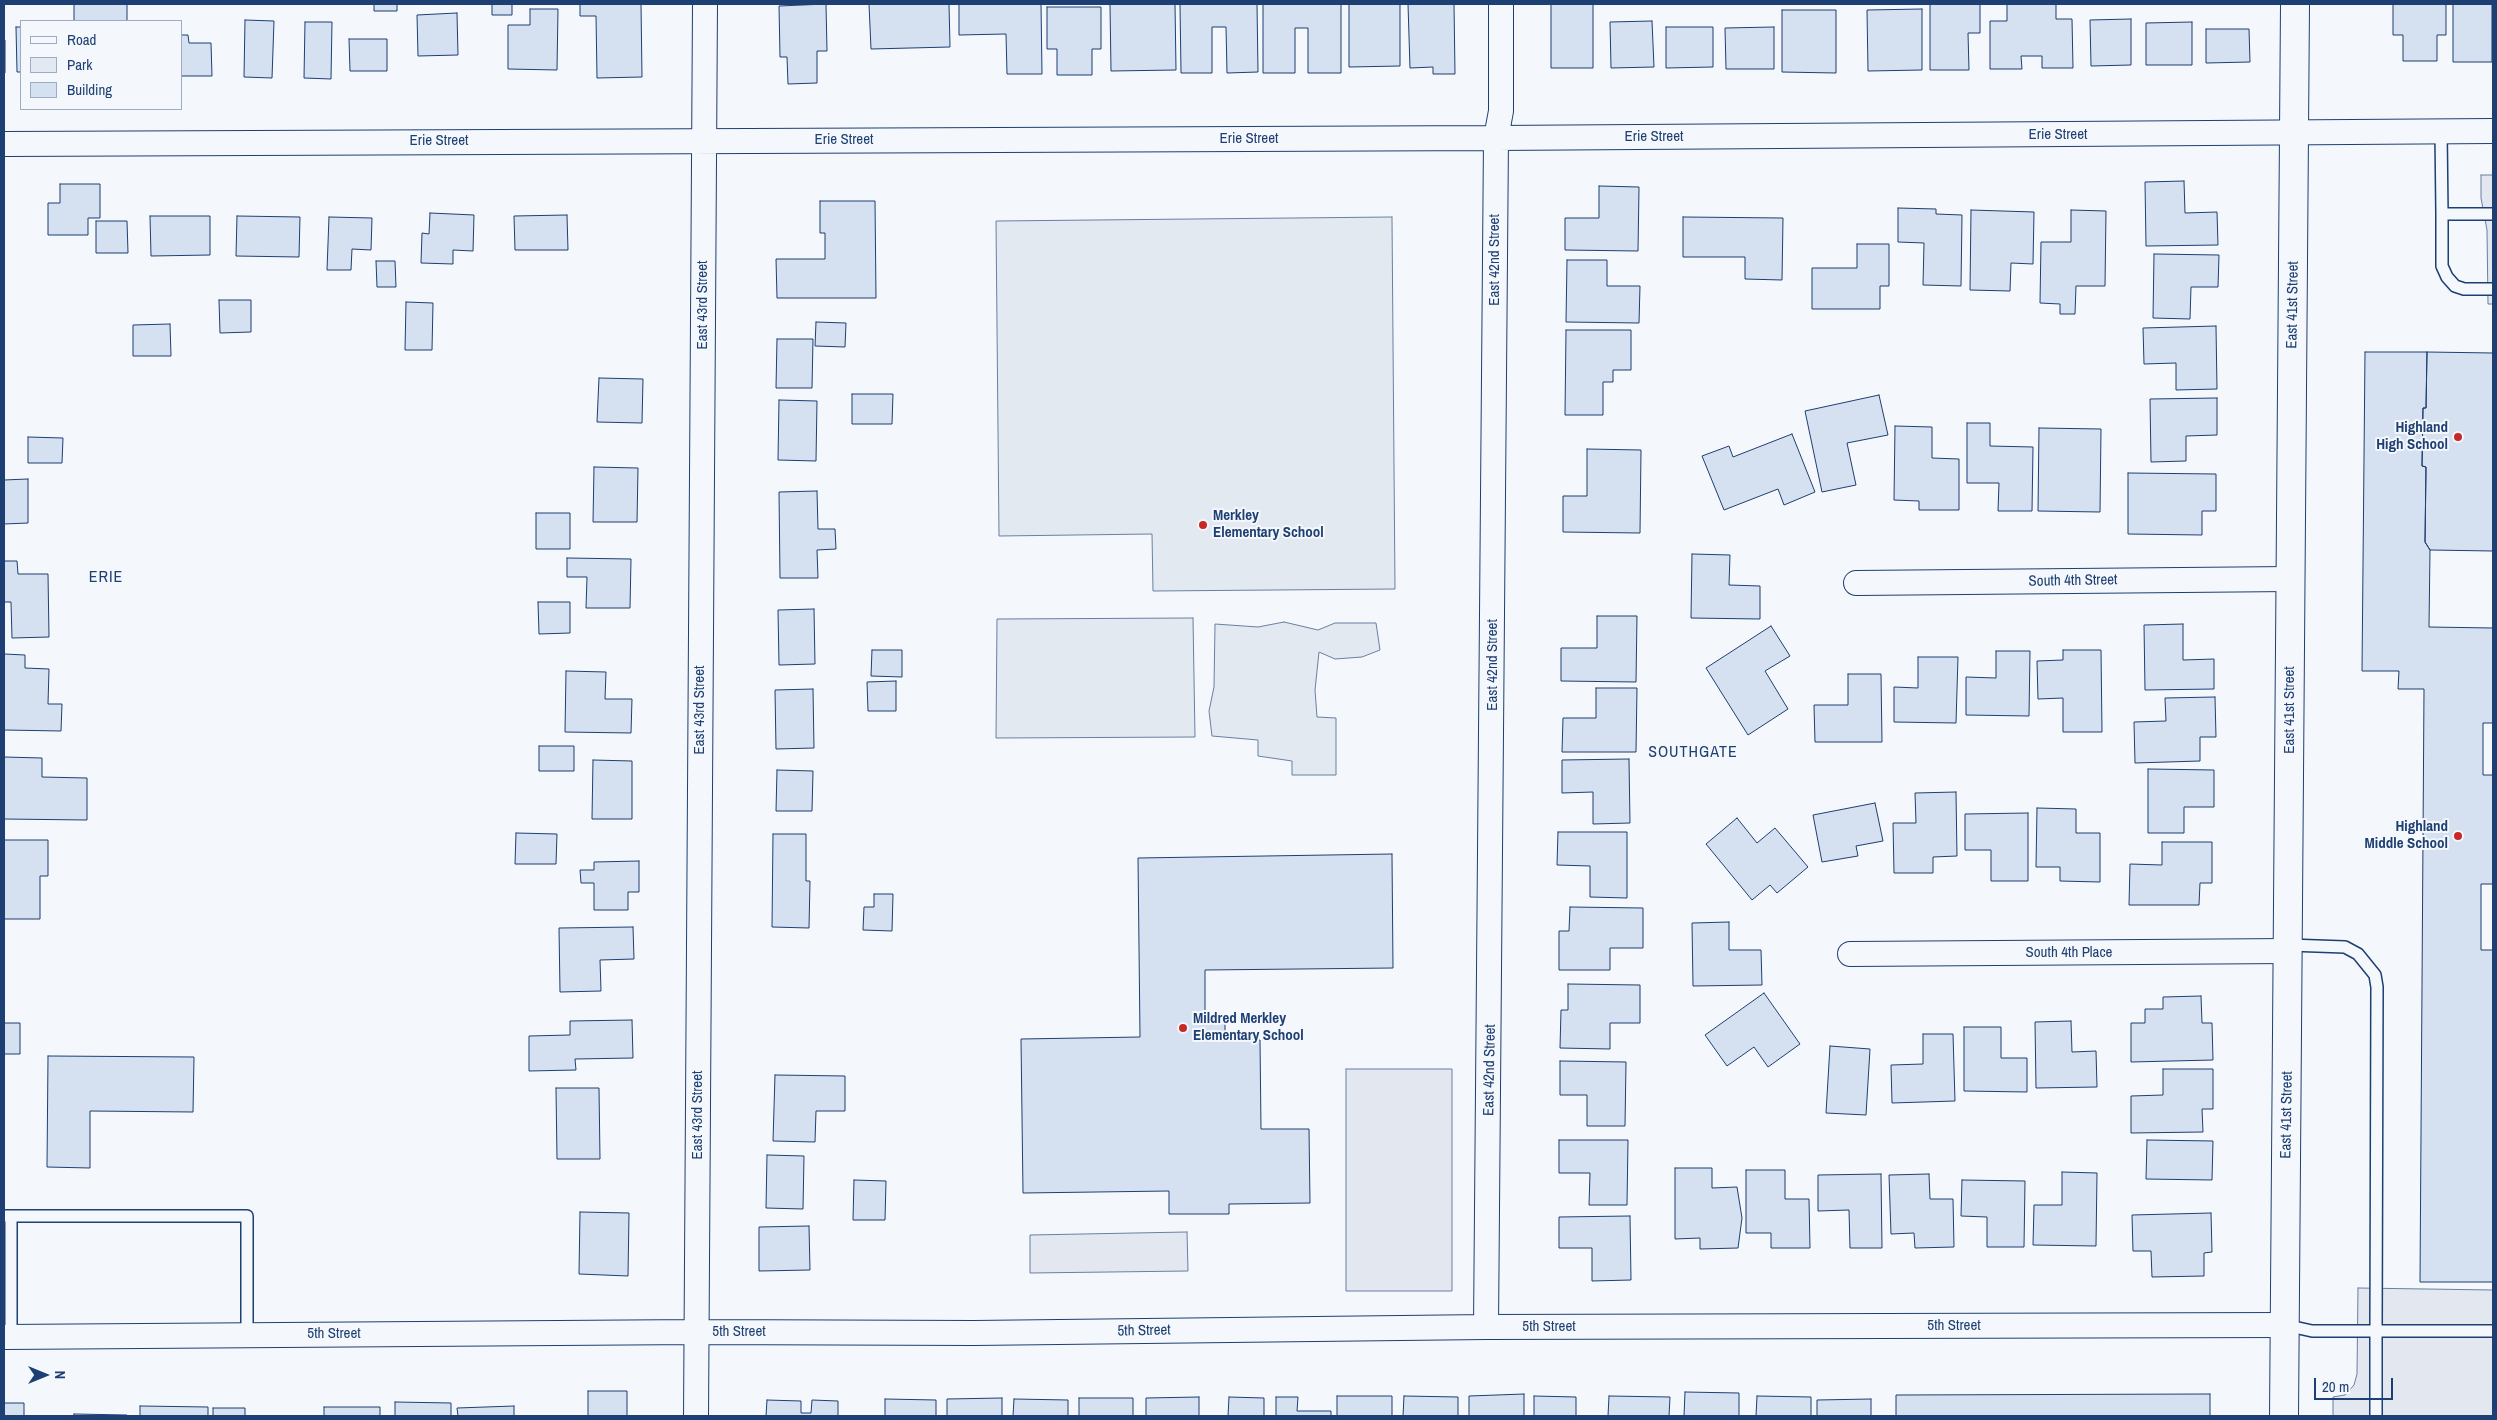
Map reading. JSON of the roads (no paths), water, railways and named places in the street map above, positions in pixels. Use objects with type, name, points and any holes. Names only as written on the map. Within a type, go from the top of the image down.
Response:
[{"type":"street","name":"East 43rd Street","points":[[696,1416],[705,4]]},
{"type":"street","name":"East 42nd Street","points":[[1486,1327],[1496,138],[1501,111],[1501,4]]},
{"type":"street","name":"East 41st Street","points":[[2284,1416],[2295,4]]},
{"type":"street","name":"Erie Street","points":[[4,144],[1496,138],[2493,131]]},
{"type":"street","name":"South 4th Street","points":[[1856,583],[2290,579]]},
{"type":"street","name":"South 4th Place","points":[[1850,954],[2289,948]]},
{"type":"street","name":"5th Street","points":[[7,1337],[696,1332],[974,1333],[1486,1327],[2285,1325]]},
{"type":"lane","points":[[2441,131],[2442,266],[2455,286],[2464,289],[2493,289]]},
{"type":"lane","points":[[2442,214],[2493,214]]},
{"type":"lane","points":[[2289,948],[2345,947],[2358,954],[2375,975],[2377,987],[2376,1416]]},
{"type":"lane","points":[[7,1337],[8,1216],[248,1216],[248,1335]]},
{"type":"lane","points":[[2285,1325],[2312,1331],[2493,1331]]},
{"type":"place","name":"Highland High School","points":[[2458,437]]},
{"type":"place","name":"Merkley Elementary School","points":[[1203,525]]},
{"type":"place","name":"Highland Middle School","points":[[2458,836]]},
{"type":"place","name":"Mildred Merkley Elementary School","points":[[1183,1028]]},
{"type":"district","name":"ERIE","points":[[106,578]]},
{"type":"district","name":"SOUTHGATE","points":[[1693,753]]}]
